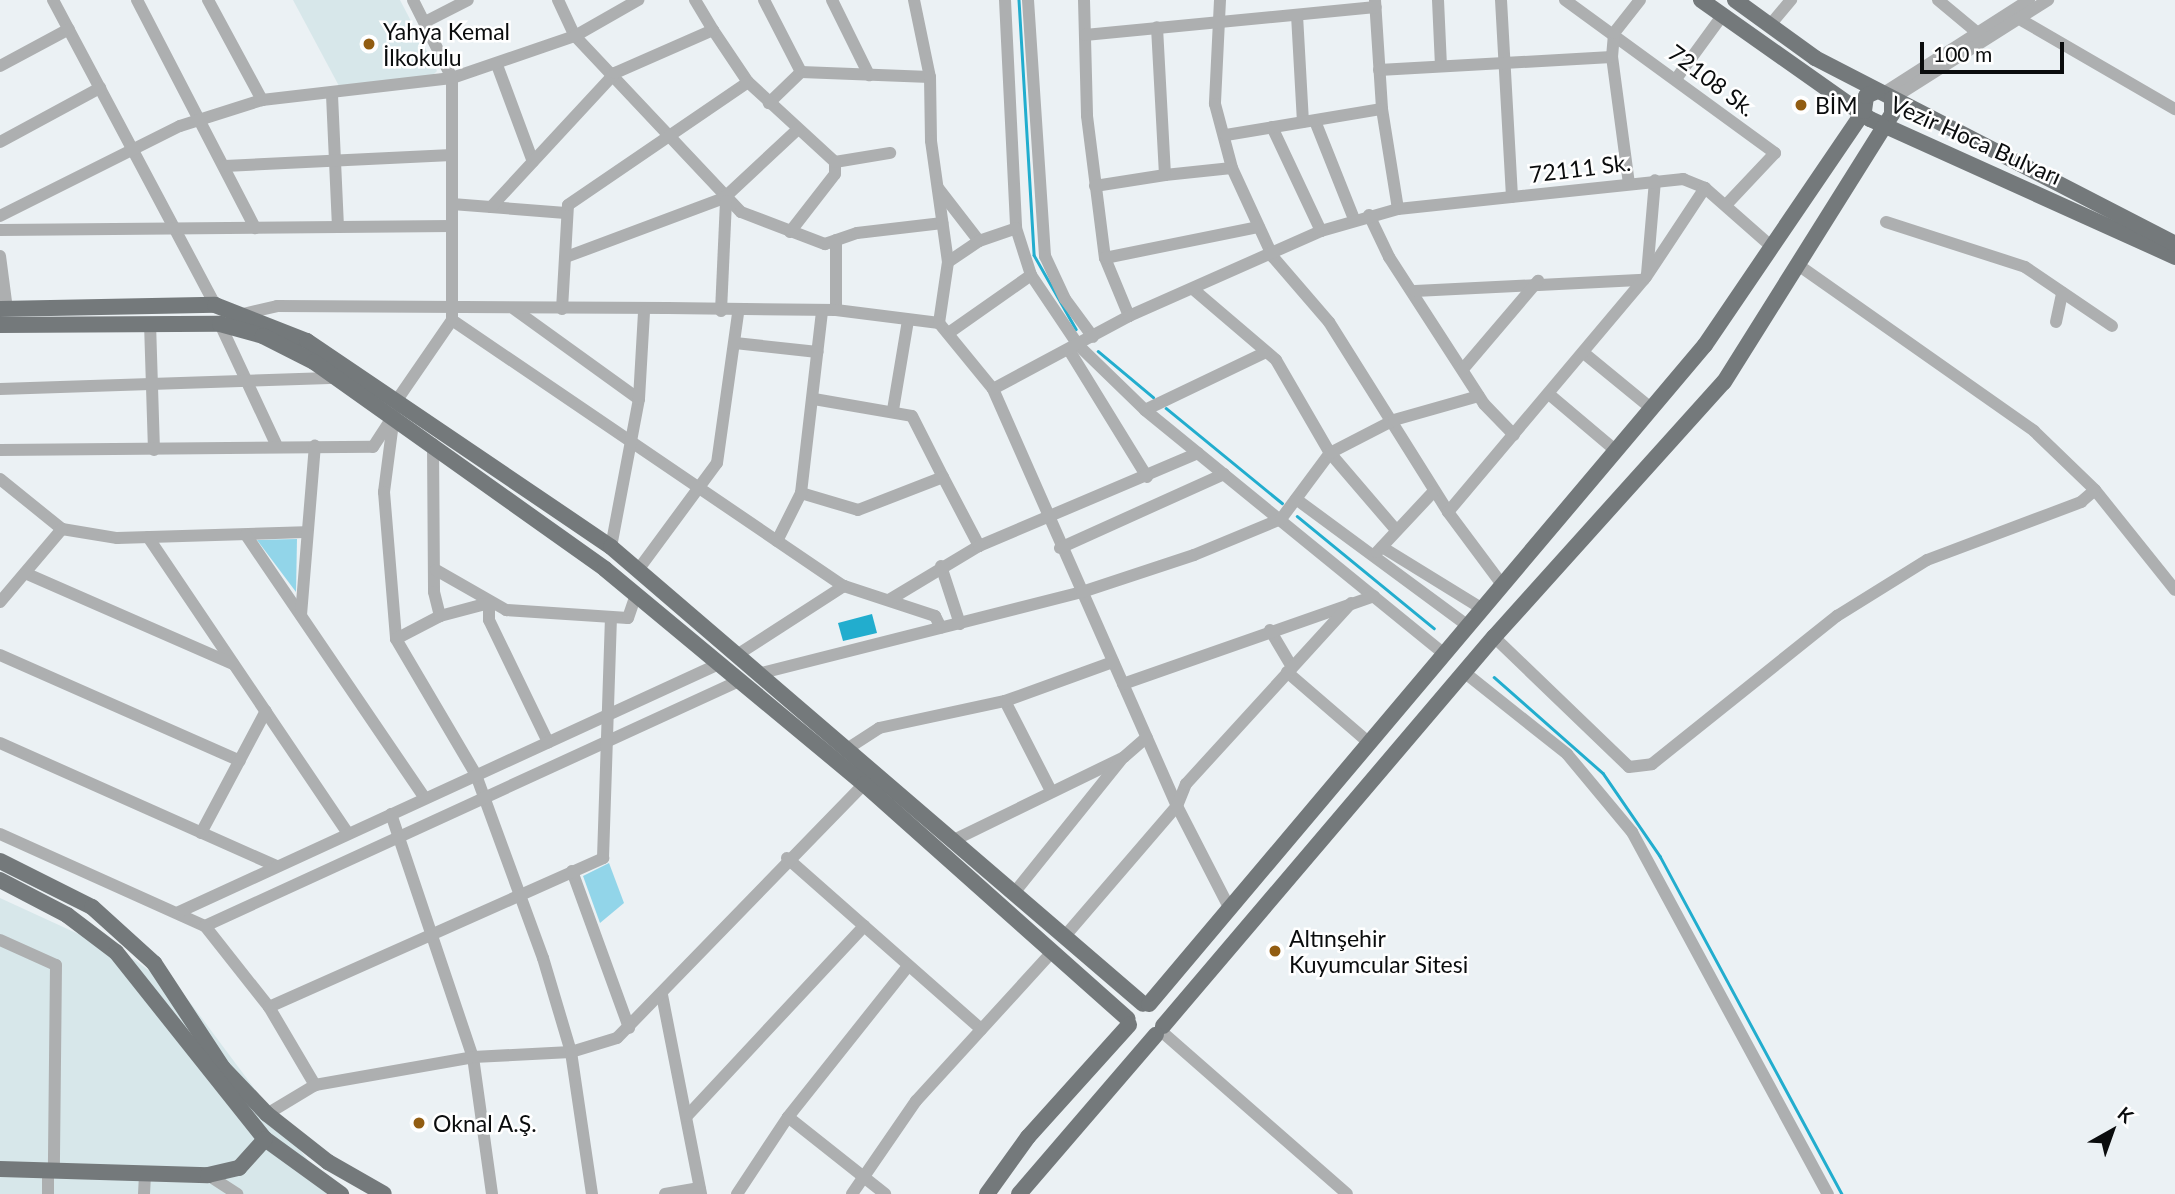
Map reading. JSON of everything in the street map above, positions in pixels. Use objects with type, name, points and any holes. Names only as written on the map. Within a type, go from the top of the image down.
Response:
[{"type":"main road","name":"Vezir Hoca Bulvarı","points":[[1701,0],[1864,111],[2175,257]]},
{"type":"main road","name":"Vezir Hoca Bulvarı","points":[[1735,0],[1770,25],[1885,94],[2170,238]]},
{"type":"main road","points":[[987,1194],[1129,1022],[1163,986],[1501,583],[1705,345],[1864,111],[1866,96],[1885,94],[1892,114],[1883,121],[1801,267],[1724,382],[1494,637],[1020,1194]]},
{"type":"main road","points":[[3,309],[215,304],[307,341],[395,408],[611,547],[850,747],[952,841],[1130,992],[1146,1004],[1159,1009],[1160,1031]]},
{"type":"main road","points":[[0,325],[220,324],[264,336],[395,408],[433,444],[636,596],[864,784],[1049,954],[1114,1007],[1140,1037],[1160,1031]]},
{"type":"main road","points":[[0,861],[92,906],[154,963],[223,1068],[267,1114],[328,1162],[384,1194]]},
{"type":"main road","points":[[0,880],[67,915],[116,952],[265,1139],[341,1194]]},
{"type":"main road","points":[[1130,992],[1152,994],[1163,986]]},
{"type":"main road","points":[[1114,1007],[1117,1037]]},
{"type":"main road","points":[[0,1169],[208,1175],[239,1168],[265,1139]]},
{"type":"street","points":[[53,0],[100,88],[135,145],[215,304]]},
{"type":"street","points":[[137,0],[202,119],[255,228]]},
{"type":"street","points":[[208,0],[262,100]]},
{"type":"street","points":[[0,450],[154,450],[276,444],[373,447],[450,314],[452,78],[413,0]]},
{"type":"street","points":[[425,22],[468,0]]},
{"type":"street","points":[[558,0],[575,36],[615,73],[725,200],[790,232],[825,244],[942,223]]},
{"type":"street","points":[[0,216],[135,145],[202,119],[262,100],[452,78],[497,65],[575,36],[638,0]]},
{"type":"street","points":[[695,0],[748,82],[835,162],[835,174],[790,232]]},
{"type":"street","points":[[764,0],[800,72]]},
{"type":"street","points":[[832,0],[869,75]]},
{"type":"street","points":[[914,0],[930,77],[938,188],[948,262],[939,323]]},
{"type":"street","points":[[1005,0],[1016,228],[1031,275],[1147,477]]},
{"type":"street","points":[[1028,0],[1045,256],[1065,299],[1093,337]]},
{"type":"street","points":[[1084,0],[1095,186],[1105,258],[1129,317]]},
{"type":"street","points":[[1220,0],[1215,104],[1226,135],[1232,168],[1273,257],[1329,322],[1394,421],[1434,491],[1501,583]]},
{"type":"street","points":[[1438,0],[1441,66]]},
{"type":"street","points":[[1501,0],[1512,197]]},
{"type":"street","name":"72108 Sk.","points":[[1565,0],[1614,33],[1775,153],[1726,205]]},
{"type":"street","points":[[1629,184],[1612,57],[1614,33],[1640,0]]},
{"type":"street","points":[[1770,25],[1791,0]]},
{"type":"street","points":[[1938,0],[1980,34]]},
{"type":"street","points":[[1885,94],[2029,0]]},
{"type":"street","points":[[1885,94],[2023,21],[2048,0]]},
{"type":"street","points":[[1085,35],[1221,20],[1297,15],[1376,4],[1382,108],[1398,209]]},
{"type":"street","points":[[1297,15],[1309,122],[1354,219]]},
{"type":"street","points":[[1676,79],[1722,16]]},
{"type":"street","points":[[2023,21],[2175,108]]},
{"type":"street","points":[[1157,27],[1165,175]]},
{"type":"street","points":[[0,66],[69,29]]},
{"type":"street","points":[[491,206],[615,73],[713,30]]},
{"type":"street","points":[[1379,70],[1612,57]]},
{"type":"street","points":[[497,65],[533,162]]},
{"type":"street","points":[[769,103],[800,72],[930,77]]},
{"type":"street","points":[[452,204],[566,213],[668,133],[748,82]]},
{"type":"street","points":[[0,142],[100,88]]},
{"type":"street","points":[[332,94],[338,226]]},
{"type":"street","points":[[1226,135],[1382,108]]},
{"type":"street","points":[[1272,127],[1321,231]]},
{"type":"street","points":[[566,257],[725,200],[799,129]]},
{"type":"street","points":[[835,162],[890,153]]},
{"type":"street","points":[[225,166],[453,155]]},
{"type":"street","points":[[1095,186],[1232,168]]},
{"type":"street","name":"72111 Sk.","points":[[993,389],[1129,317],[1273,257],[1321,231],[1354,219],[1398,209],[1683,179],[1704,188],[1772,247]]},
{"type":"street","points":[[1645,278],[1655,180]]},
{"type":"street","points":[[938,188],[979,241]]},
{"type":"street","points":[[1448,512],[1585,354],[1645,278],[1704,188]]},
{"type":"street","points":[[721,311],[725,200]]},
{"type":"street","points":[[562,309],[566,213]]},
{"type":"street","points":[[1369,215],[1479,396],[1514,435]]},
{"type":"street","points":[[1886,222],[2025,267],[2112,326]]},
{"type":"street","points":[[0,230],[177,232],[338,226],[452,226]]},
{"type":"street","points":[[1105,258],[1259,227]]},
{"type":"street","points":[[948,262],[979,241],[1016,228]]},
{"type":"street","points":[[836,240],[836,310]]},
{"type":"street","points":[[0,256],[3,309]]},
{"type":"street","points":[[1801,267],[2034,431],[2095,490],[2175,590]]},
{"type":"street","points":[[950,332],[1031,275]]},
{"type":"street","points":[[1415,291],[1538,281],[1645,278]]},
{"type":"street","points":[[1463,369],[1538,281]]},
{"type":"street","points":[[1193,289],[1266,352],[1330,453],[1396,530]]},
{"type":"street","points":[[2056,322],[2062,293]]},
{"type":"street","points":[[243,314],[277,306],[450,314],[513,308],[738,313],[836,310],[939,323],[950,332],[993,389],[1060,548],[1177,806],[1229,907]]},
{"type":"street","points":[[513,308],[639,399]]},
{"type":"street","points":[[611,547],[639,399],[644,311]]},
{"type":"street","points":[[777,541],[801,493],[814,400],[822,311]]},
{"type":"street","points":[[638,570],[700,491],[717,463],[738,313]]},
{"type":"street","points":[[450,314],[700,491],[844,586],[935,616],[941,628]]},
{"type":"street","points":[[893,410],[908,320]]},
{"type":"street","points":[[150,323],[155,388],[154,450]]},
{"type":"street","points":[[220,324],[244,382],[276,444]]},
{"type":"street","points":[[735,343],[818,352]]},
{"type":"street","points":[[1073,347],[1145,410],[1444,654]]},
{"type":"street","points":[[1145,410],[1266,352]]},
{"type":"street","points":[[1585,354],[1651,409]]},
{"type":"street","points":[[0,389],[155,388],[337,378]]},
{"type":"street","points":[[1550,395],[1615,450]]},
{"type":"street","points":[[762,673],[1082,592],[1281,519],[1330,453],[1394,421],[1479,396]]},
{"type":"street","points":[[814,400],[893,410],[912,416],[979,546]]},
{"type":"street","points":[[395,408],[384,492],[396,639],[476,775],[519,895],[571,1052],[592,1194]]},
{"type":"street","points":[[433,444],[436,570],[440,616]]},
{"type":"street","points":[[301,615],[304,532],[316,446]]},
{"type":"street","points":[[889,600],[941,566],[979,546],[1147,477],[1198,453]]},
{"type":"street","points":[[1060,548],[1224,474]]},
{"type":"street","points":[[801,493],[858,510],[878,507],[943,477]]},
{"type":"street","points":[[0,479],[62,530],[148,537],[304,532]]},
{"type":"street","points":[[1494,637],[1629,767],[1652,764],[1837,616],[1927,560],[2081,502],[2095,490]]},
{"type":"street","points":[[1378,551],[1434,491]]},
{"type":"street","points":[[1296,499],[1378,551],[1481,608]]},
{"type":"street","points":[[0,602],[62,530]]},
{"type":"street","points":[[246,535],[424,797]]},
{"type":"street","points":[[148,537],[347,832]]},
{"type":"street","points":[[1378,551],[1467,625]]},
{"type":"street","points":[[941,566],[960,624]]},
{"type":"street","points":[[436,570],[489,603],[506,610],[628,618],[636,596]]},
{"type":"street","points":[[25,573],[234,664]]},
{"type":"street","points":[[740,653],[844,586]]},
{"type":"street","points":[[1123,684],[1270,630],[1374,596]]},
{"type":"street","points":[[396,639],[440,616],[489,603]]},
{"type":"street","points":[[489,603],[489,620],[548,742]]},
{"type":"street","points":[[1065,936],[1177,806],[1186,784],[1352,603]]},
{"type":"street","points":[[269,1007],[603,858],[611,618]]},
{"type":"street","points":[[1270,630],[1290,669],[1368,742]]},
{"type":"street","points":[[0,655],[240,761]]},
{"type":"street","points":[[850,747],[879,728],[1005,701],[1113,662]]},
{"type":"street","points":[[179,912],[347,832],[719,664]]},
{"type":"street","points":[[1464,672],[1567,754],[1632,832],[1828,1194]]},
{"type":"street","points":[[205,926],[739,681]]},
{"type":"street","points":[[1005,701],[1052,791]]},
{"type":"street","points":[[201,833],[266,712]]},
{"type":"street","points":[[1014,892],[1124,757],[1147,737]]},
{"type":"street","points":[[0,743],[276,866]]},
{"type":"street","points":[[952,841],[1124,757]]},
{"type":"street","points":[[267,1114],[315,1085],[473,1057],[571,1052],[608,1042],[629,1028],[662,995],[787,859],[864,784]]},
{"type":"street","points":[[390,814],[473,1057],[492,1194]]},
{"type":"street","points":[[0,834],[179,912],[205,926],[269,1007],[315,1085]]},
{"type":"street","points":[[787,859],[981,1029]]},
{"type":"street","points":[[572,871],[629,1028]]},
{"type":"street","points":[[687,1116],[864,926]]},
{"type":"street","points":[[0,940],[56,965],[51,1171],[48,1194]]},
{"type":"street","points":[[852,1194],[916,1101],[1049,954]]},
{"type":"street","points":[[737,1194],[788,1117],[908,966]]},
{"type":"street","points":[[662,995],[700,1191],[665,1194]]},
{"type":"street","points":[[1160,1031],[1347,1194]]},
{"type":"street","points":[[788,1117],[885,1194]]},
{"type":"street","points":[[144,1194],[145,1174]]},
{"type":"street","points":[[208,1175],[237,1194]]},
{"type":"shaded area","name":"Yahya Kemal İlkokulu","points":[[293,0],[400,0],[437,71],[429,79],[339,86]]},
{"type":"shaded area","points":[[297,539],[296,592],[257,540]]},
{"type":"shaded area","points":[[872,614],[877,633],[843,641],[838,623]]},
{"type":"shaded area","points":[[609,863],[624,903],[600,923],[583,876]]},
{"type":"shaded area","points":[[0,898],[135,960],[189,1001],[333,1194],[0,1194]]},
{"type":"waterway","points":[[1019,0],[1034,255],[1076,329]]},
{"type":"waterway","points":[[1098,351],[1153,397]]},
{"type":"waterway","points":[[1166,408],[1282,503]]},
{"type":"waterway","points":[[1297,516],[1434,628]]},
{"type":"waterway","points":[[1494,677],[1603,773],[1660,856],[1842,1194]]},
{"type":"place","name":"Yahya Kemal İlkokulu","points":[[369,44]]},
{"type":"place","name":"BİM","points":[[1801,105]]},
{"type":"place","name":"Altınşehir Kuyumcular Sitesi","points":[[1275,951]]},
{"type":"place","name":"Oknal A.Ş.","points":[[419,1123]]}]
